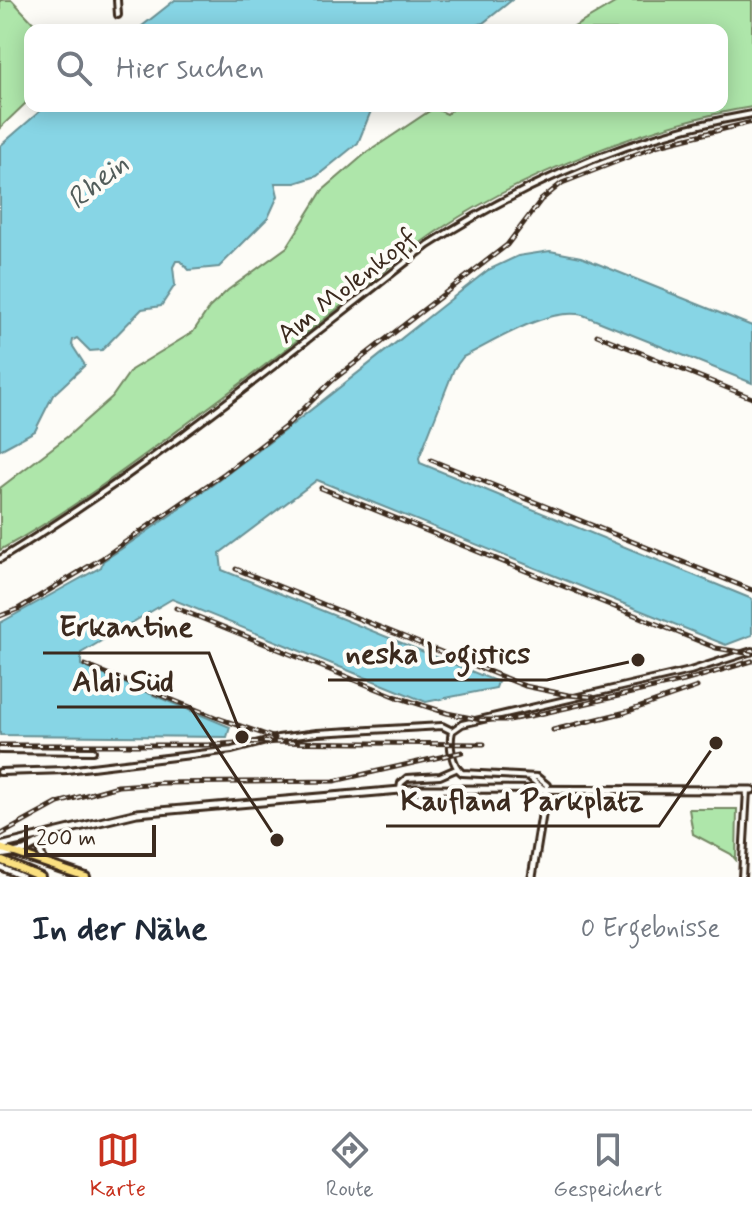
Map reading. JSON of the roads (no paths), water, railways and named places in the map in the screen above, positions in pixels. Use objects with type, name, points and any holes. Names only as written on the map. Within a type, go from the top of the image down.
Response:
[{"type":"main road","points":[[0,847],[137,813],[400,789],[750,790]]},
{"type":"main road","points":[[532,877],[546,791]]},
{"type":"main road","points":[[0,858],[56,834]]},
{"type":"main road","points":[[41,842],[39,849],[44,863]]},
{"type":"main road","points":[[0,847],[83,876]]},
{"type":"main road","points":[[0,858],[41,877]]},
{"type":"main road","points":[[72,877],[83,876]]},
{"type":"street","points":[[117,0],[118,15]]},
{"type":"street","name":"Am Molenkopf","points":[[0,559],[89,504],[171,446],[428,245],[489,207],[584,164],[640,143],[699,125],[752,114]]},
{"type":"street","points":[[456,769],[452,731],[462,724],[690,671],[752,651]]},
{"type":"street","points":[[0,772],[67,770],[232,750],[278,738],[317,733],[442,726],[452,731]]},
{"type":"street","points":[[0,750],[93,751]]},
{"type":"street","points":[[456,769],[467,775],[537,777],[544,781],[546,791]]},
{"type":"street","points":[[400,789],[407,778],[440,776],[456,769]]},
{"type":"street","points":[[742,877],[750,790]]},
{"type":"street","points":[[0,867],[23,877]]},
{"type":"water","points":[[175,0],[512,0],[480,24],[145,24]]},
{"type":"water","name":"Rhein","points":[[39,112],[371,112],[358,143],[317,176],[295,183],[275,183],[278,196],[268,218],[219,267],[189,270],[181,261],[176,261],[173,267],[175,285],[161,306],[142,309],[102,350],[90,351],[77,338],[73,340],[72,345],[85,365],[53,395],[35,431],[0,450],[0,146]]},
{"type":"water","points":[[550,251],[581,257],[752,326],[752,383],[583,315],[554,316],[522,327],[463,357],[454,369],[419,458],[420,463],[752,599],[752,635],[726,645],[317,480],[220,553],[222,570],[498,682],[496,688],[426,702],[172,599],[81,653],[81,665],[230,727],[227,737],[0,735],[0,623],[101,567],[103,561],[251,456],[488,270],[518,256]]},
{"type":"railway","points":[[0,616],[18,609],[101,559],[225,473],[285,427],[333,380],[507,245],[541,200],[562,183],[659,145],[752,122]]},
{"type":"railway","points":[[597,335],[752,398]]},
{"type":"railway","points":[[431,460],[752,590]]},
{"type":"railway","points":[[321,488],[716,648],[752,654]]},
{"type":"railway","points":[[236,569],[525,686],[593,697]]},
{"type":"railway","points":[[176,608],[397,697],[481,720],[509,720],[535,715],[684,681],[752,661]]},
{"type":"railway","points":[[85,665],[275,738]]},
{"type":"railway","points":[[553,730],[626,712],[697,687]]},
{"type":"railway","points":[[0,745],[208,745],[250,742],[484,744]]},
{"type":"railway","points":[[0,835],[58,803],[118,786],[334,781],[462,752]]},
{"type":"place","name":"neska Logistics","points":[[638,660]]},
{"type":"place","name":"Erkantine","points":[[242,737]]},
{"type":"place","name":"Kaufland Parkplatz","points":[[716,743]]},
{"type":"place","name":"Aldi Süd","points":[[277,840]]}]
